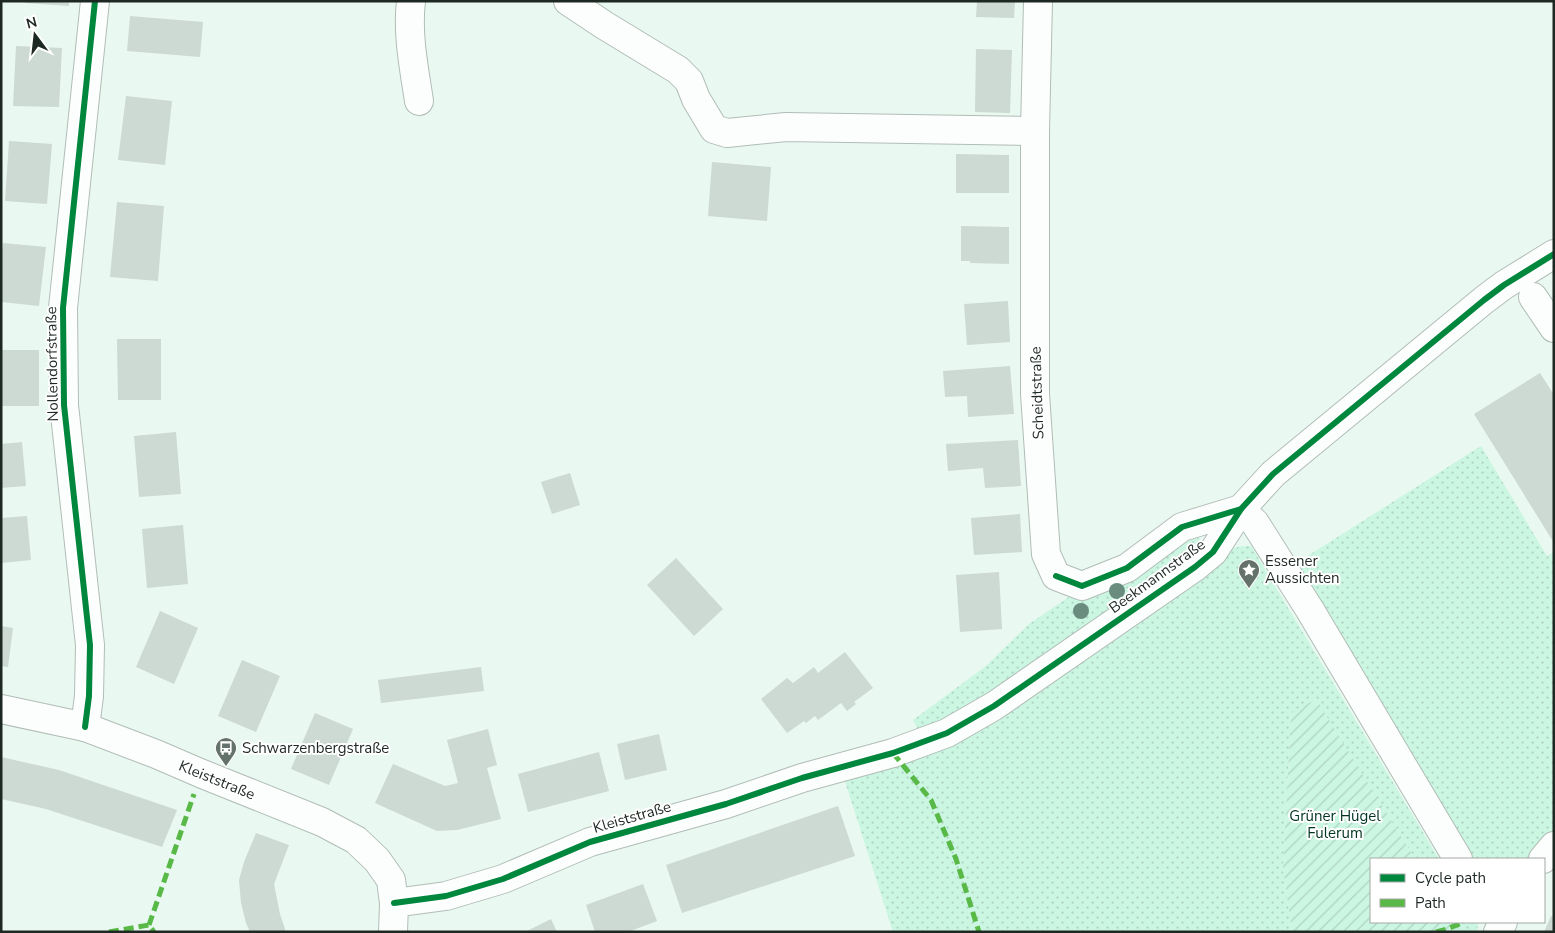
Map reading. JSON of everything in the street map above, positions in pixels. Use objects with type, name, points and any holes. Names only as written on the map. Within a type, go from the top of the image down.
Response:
[{"type":"street","name":"Nollendorfstraße","points":[[85,727],[90,696],[90,645],[64,405],[63,308],[96,1]]},
{"type":"street","points":[[411,1],[411,33],[419,101]]},
{"type":"street","points":[[568,1],[678,70],[689,81],[696,99],[714,129],[727,133],[786,127],[1035,131]]},
{"type":"street","name":"Scheidtstraße","points":[[1038,1],[1035,131],[1035,394],[1046,554],[1056,576],[1082,586],[1127,568],[1182,527],[1241,509]]},
{"type":"street","name":"Beekmannstraße","points":[[879,757],[947,734],[994,706],[1195,567],[1214,552],[1241,509],[1273,474],[1484,300],[1554,254]]},
{"type":"street","points":[[1533,297],[1554,328]]},
{"type":"street","points":[[1241,509],[1254,523],[1310,610],[1457,858]]},
{"type":"street","name":"Kleiststraße","points":[[1,709],[85,727],[322,822],[356,840],[377,860],[391,880],[394,903],[393,932]]},
{"type":"street","name":"Kleiststraße","points":[[394,903],[446,896],[503,879],[590,842],[726,804],[802,778],[879,757]]},
{"type":"street","points":[[1544,858],[1554,846]]},
{"type":"green space","points":[[1481,446],[1547,556],[1554,552],[1554,832],[1531,858],[1471,858],[1295,564]]},
{"type":"green space","points":[[1197,534],[1201,541],[1197,554],[923,739],[913,720],[986,666],[1029,624],[1082,588]]},
{"type":"green space","points":[[1242,546],[1251,546],[1438,858],[1414,858],[1315,699],[1291,714],[1283,868],[1292,932],[893,932],[842,772],[881,759],[1216,553]]},
{"type":"green space","name":"Grüner Hügel Fulerum","points":[[1316,699],[1414,858],[1370,858],[1370,923],[1450,923],[1454,932],[1292,932],[1283,868],[1291,713]]},
{"type":"green space","points":[[1450,923],[1478,924],[1477,932],[1454,932]]},
{"type":"building","points":[[25,1],[69,1],[69,6],[25,3]]},
{"type":"building","points":[[977,1],[1015,1],[1014,18],[976,17]]},
{"type":"building","points":[[130,16],[203,22],[200,57],[127,51]]},
{"type":"building","points":[[16,46],[62,48],[59,107],[13,106]]},
{"type":"building","points":[[976,49],[1012,50],[1010,113],[975,112]]},
{"type":"building","points":[[126,96],[172,101],[165,165],[118,160]]},
{"type":"building","points":[[9,141],[52,144],[47,204],[5,201]]},
{"type":"building","points":[[956,154],[1009,155],[1009,193],[956,193]]},
{"type":"building","points":[[712,162],[771,167],[767,221],[708,216]]},
{"type":"building","points":[[117,202],[164,206],[158,281],[110,277]]},
{"type":"building","points":[[961,226],[1009,227],[1009,264],[961,261]]},
{"type":"building","points":[[3,243],[46,247],[39,306],[1,302]]},
{"type":"building","points":[[1008,301],[1010,342],[967,345],[964,304]]},
{"type":"building","points":[[117,339],[161,339],[161,400],[118,400]]},
{"type":"building","points":[[1,350],[39,350],[39,406],[1,406]]},
{"type":"building","points":[[1010,366],[1014,414],[968,417],[967,396],[945,397],[943,371]]},
{"type":"building","points":[[1540,373],[1554,395],[1554,543],[1474,414]]},
{"type":"building","points":[[176,432],[181,494],[139,497],[134,436]]},
{"type":"building","points":[[1018,440],[1021,486],[985,488],[983,468],[948,471],[946,444]]},
{"type":"building","points":[[22,442],[26,486],[1,488],[1,444]]},
{"type":"building","points":[[570,473],[580,505],[552,514],[541,482]]},
{"type":"building","points":[[1020,514],[1022,552],[974,555],[971,518]]},
{"type":"building","points":[[27,516],[31,560],[1,563],[1,518]]},
{"type":"building","points":[[183,525],[188,584],[147,588],[142,529]]},
{"type":"building","points":[[676,558],[723,609],[694,636],[647,585]]},
{"type":"building","points":[[999,572],[1002,629],[960,632],[956,575]]},
{"type":"building","points":[[160,611],[198,628],[174,684],[136,667]]},
{"type":"building","points":[[1,626],[13,628],[8,667],[1,666]]},
{"type":"building","points":[[845,652],[873,688],[854,702],[856,704],[847,711],[841,703],[818,720],[815,716],[787,733],[761,699],[787,678],[793,683],[814,667],[818,673]]},
{"type":"building","points":[[242,660],[280,676],[256,732],[218,716]]},
{"type":"building","points":[[481,667],[484,691],[381,703],[378,680]]},
{"type":"building","points":[[315,713],[353,729],[329,785],[291,769]]},
{"type":"building","points":[[488,729],[497,765],[487,768],[501,819],[457,830],[437,831],[375,803],[393,764],[445,786],[458,783],[447,740]]},
{"type":"building","points":[[659,734],[667,770],[625,780],[617,744]]},
{"type":"building","points":[[599,752],[609,791],[528,812],[518,774]]},
{"type":"building","points":[[1,757],[59,770],[177,810],[162,847],[46,809],[1,799]]},
{"type":"building","points":[[838,806],[855,856],[682,913],[666,865]]},
{"type":"building","points":[[256,833],[289,845],[274,884],[286,932],[250,932],[246,923],[241,903],[239,880]]},
{"type":"building","points":[[643,884],[657,921],[628,932],[595,932],[586,905]]},
{"type":"building","points":[[1551,916],[1554,917],[1554,932],[1544,932]]},
{"type":"building","points":[[551,919],[557,932],[525,932]]},
{"type":"marked path","points":[[893,753],[931,800],[956,859],[979,932]]},
{"type":"marked path","points":[[149,925],[194,794]]},
{"type":"marked path","points":[[1436,932],[1462,923]]},
{"type":"marked path","points":[[109,932],[149,925],[154,932]]},
{"type":"cycle path","points":[[85,727],[89,696],[90,645],[64,405],[63,308],[95,1]]},
{"type":"cycle path","points":[[394,903],[446,896],[503,879],[590,842],[726,804],[802,778],[893,753],[947,733],[994,706],[1195,567],[1213,552],[1241,509],[1273,474],[1484,300],[1504,285],[1554,254]]},
{"type":"cycle path","points":[[1056,576],[1082,586],[1127,568],[1182,527],[1241,509]]},
{"type":"place","name":"Essener Aussichten","points":[[1249,589]]},
{"type":"place","name":"Schwarzenbergstraße","points":[[226,767]]}]
